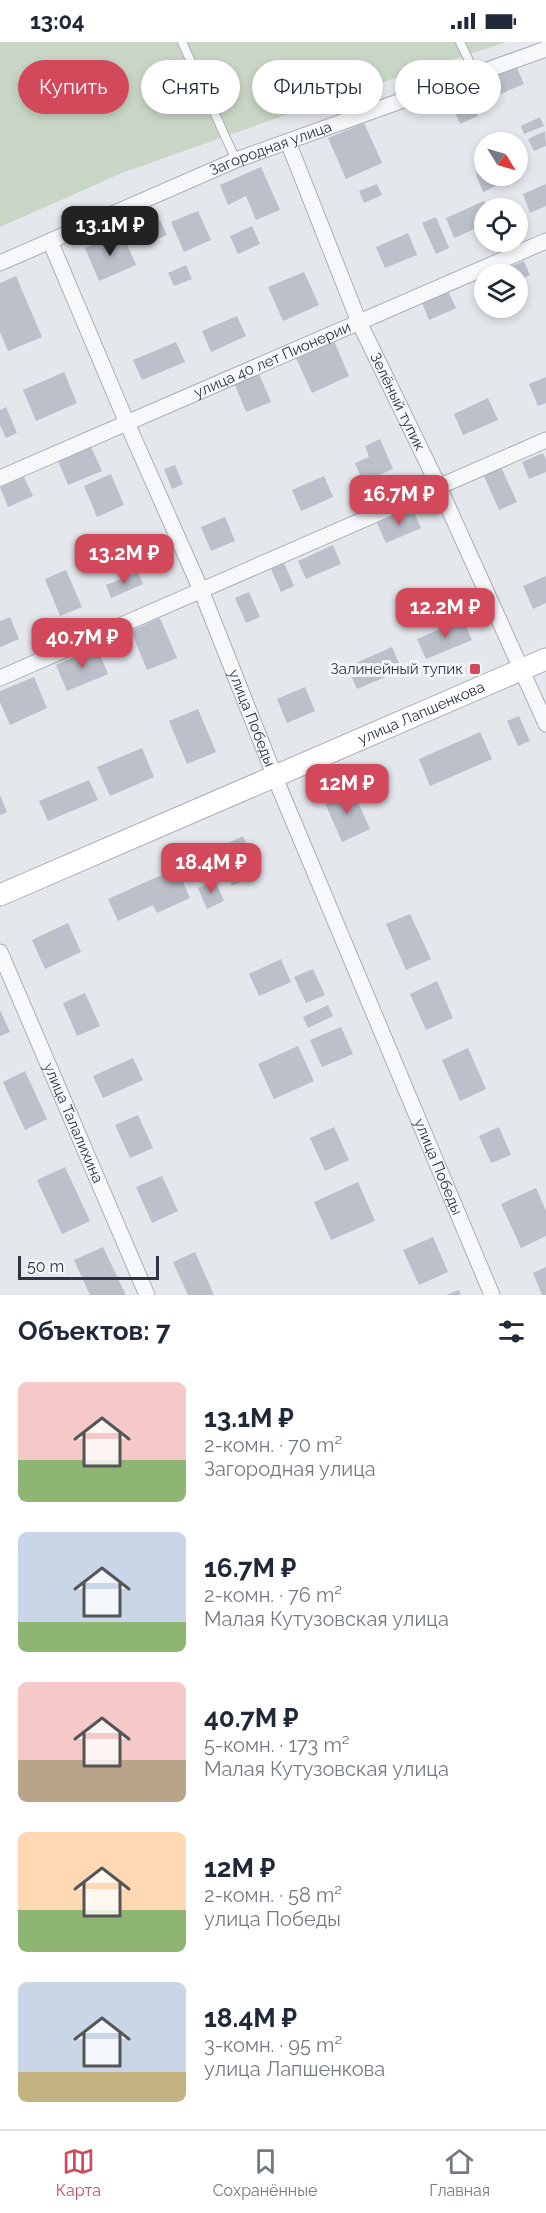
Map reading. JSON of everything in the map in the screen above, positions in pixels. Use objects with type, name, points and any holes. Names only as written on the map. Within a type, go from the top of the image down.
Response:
[{"type":"street","name":"Загородная улица","points":[[501,66],[546,49]]},
{"type":"street","name":"Загородная улица","points":[[0,263],[236,160],[395,104]]},
{"type":"street","name":"Зелёный тупик","points":[[288,142],[359,322],[439,487],[546,724]]},
{"type":"street","name":"улица Победы","points":[[50,241],[201,590],[274,776],[492,1295]]},
{"type":"street","name":"улица 40 лет Пионерии","points":[[0,478],[546,241]]},
{"type":"street","points":[[0,678],[546,440]]},
{"type":"street","name":"улица Лапшенкова","points":[[0,895],[546,659]]},
{"type":"street","name":"улица Талалихина","points":[[0,952],[147,1295]]},
{"type":"lane","points":[[182,42],[236,160]]},
{"type":"lane","points":[[460,42],[469,60]]},
{"type":"green space","points":[[0,42],[506,42],[451,60],[395,60],[395,78],[383,82],[383,60],[252,60],[252,114],[288,114],[122,173],[0,227]]},
{"type":"building","points":[[516,66],[524,84],[501,94],[501,72]]},
{"type":"building","points":[[456,114],[477,114],[478,116],[460,124]]},
{"type":"building","points":[[540,117],[544,126],[528,132],[523,132],[521,126]]},
{"type":"building","points":[[364,123],[382,163],[346,179],[328,138]]},
{"type":"building","points":[[545,131],[546,146],[534,151],[528,139]]},
{"type":"building","points":[[261,167],[280,210],[256,220],[246,196],[228,205],[220,185]]},
{"type":"building","points":[[377,184],[382,195],[364,203],[359,191]]},
{"type":"building","points":[[546,184],[546,206],[530,213],[528,198],[524,198],[523,194]]},
{"type":"building","points":[[481,186],[496,186],[483,192]]},
{"type":"building","points":[[474,205],[474,229],[454,238],[446,218]]},
{"type":"building","points":[[198,211],[211,240],[184,252],[171,222]]},
{"type":"building","points":[[436,217],[449,248],[436,254],[422,223]]},
{"type":"building","points":[[160,220],[167,235],[153,241],[147,226]]},
{"type":"building","points":[[252,226],[260,244],[238,254],[230,236]]},
{"type":"building","points":[[122,233],[136,265],[99,281],[85,248]]},
{"type":"building","points":[[408,233],[417,255],[385,268],[376,247]]},
{"type":"building","points":[[186,265],[192,279],[174,286],[168,273]]},
{"type":"building","points":[[304,272],[319,305],[283,321],[268,287]]},
{"type":"building","points":[[16,276],[42,337],[8,351],[0,332],[0,283]]},
{"type":"building","points":[[448,291],[456,308],[429,320],[422,303]]},
{"type":"building","points":[[237,316],[246,336],[211,352],[202,331]]},
{"type":"building","points":[[334,341],[349,376],[312,393],[296,358]]},
{"type":"building","points":[[176,342],[185,362],[142,380],[133,360]]},
{"type":"building","points":[[64,372],[77,403],[36,421],[23,390]]},
{"type":"building","points":[[259,374],[271,402],[246,412],[235,385]]},
{"type":"building","points":[[546,377],[546,403],[538,406],[529,384]]},
{"type":"building","points":[[488,398],[498,420],[463,435],[454,414]]},
{"type":"building","points":[[6,407],[17,433],[6,438],[0,425],[0,410]]},
{"type":"building","points":[[380,439],[393,469],[363,482],[355,463],[369,457],[365,446]]},
{"type":"building","points":[[91,447],[102,471],[68,485],[58,461]]},
{"type":"building","points":[[543,453],[546,460],[546,472],[529,479],[522,462]]},
{"type":"building","points":[[175,465],[183,484],[172,489],[164,469]]},
{"type":"building","points":[[501,467],[517,502],[499,510],[483,474]]},
{"type":"building","points":[[111,474],[124,505],[97,517],[84,486]]},
{"type":"building","points":[[324,476],[333,497],[301,511],[292,490]]},
{"type":"building","points":[[24,477],[33,496],[8,507],[0,487]]},
{"type":"building","points":[[412,508],[421,528],[386,543],[377,523]]},
{"type":"building","points":[[225,517],[235,541],[211,551],[201,527]]},
{"type":"building","points":[[333,545],[341,564],[306,579],[298,561]]},
{"type":"building","points":[[284,563],[294,586],[281,592],[271,569]]},
{"type":"building","points":[[66,570],[82,607],[60,616],[45,579]]},
{"type":"building","points":[[138,572],[143,584],[111,598],[106,585]]},
{"type":"building","points":[[546,576],[546,603],[533,609],[523,586]]},
{"type":"building","points":[[249,592],[260,617],[246,623],[235,598]]},
{"type":"building","points":[[10,617],[19,639],[0,647],[0,621]]},
{"type":"building","points":[[160,618],[177,658],[147,670],[131,631]]},
{"type":"building","points":[[463,619],[472,640],[426,659],[417,639]]},
{"type":"building","points":[[97,647],[108,674],[67,691],[56,665]]},
{"type":"building","points":[[392,647],[402,670],[357,689],[347,667]]},
{"type":"building","points":[[34,677],[47,708],[10,725],[0,702],[0,691]]},
{"type":"building","points":[[305,687],[315,711],[287,723],[277,699]]},
{"type":"building","points":[[198,709],[216,752],[187,764],[169,721]]},
{"type":"building","points":[[519,716],[530,741],[518,746],[507,721]]},
{"type":"building","points":[[480,732],[492,759],[430,786],[419,759]]},
{"type":"building","points":[[142,748],[154,777],[110,796],[97,767]]},
{"type":"building","points":[[89,780],[98,800],[48,821],[39,801]]},
{"type":"building","points":[[352,789],[370,829],[342,842],[324,801]]},
{"type":"building","points":[[0,795],[7,812],[0,815]]},
{"type":"building","points":[[243,836],[259,873],[232,886],[215,849]]},
{"type":"building","points":[[177,868],[190,898],[157,913],[153,905],[118,921],[108,899]]},
{"type":"building","points":[[215,880],[224,901],[207,909],[198,888]]},
{"type":"building","points":[[410,914],[431,959],[406,970],[386,924]]},
{"type":"building","points":[[68,923],[81,952],[45,969],[32,940]]},
{"type":"building","points":[[281,959],[291,982],[259,996],[249,974]]},
{"type":"building","points":[[313,969],[325,995],[306,1003],[294,977]]},
{"type":"building","points":[[437,981],[453,1018],[426,1030],[410,994]]},
{"type":"building","points":[[85,993],[100,1026],[77,1036],[63,1003]]},
{"type":"building","points":[[328,1005],[333,1016],[308,1028],[303,1017]]},
{"type":"building","points":[[0,1010],[10,1032],[0,1036]]},
{"type":"building","points":[[341,1027],[353,1054],[322,1067],[310,1040]]},
{"type":"building","points":[[298,1046],[314,1081],[274,1099],[258,1064]]},
{"type":"building","points":[[468,1048],[486,1089],[460,1101],[442,1060]]},
{"type":"building","points":[[133,1058],[143,1080],[103,1098],[93,1076]]},
{"type":"building","points":[[25,1071],[47,1119],[25,1130],[3,1082]]},
{"type":"building","points":[[138,1115],[153,1148],[130,1158],[115,1125]]},
{"type":"building","points":[[334,1127],[349,1160],[325,1171],[310,1138]]},
{"type":"building","points":[[499,1127],[511,1155],[491,1163],[479,1136]]},
{"type":"building","points":[[65,1167],[90,1221],[62,1234],[37,1180]]},
{"type":"building","points":[[162,1176],[178,1211],[152,1223],[136,1187]]},
{"type":"building","points":[[358,1182],[375,1221],[331,1240],[314,1202]]},
{"type":"building","points":[[536,1188],[546,1211],[546,1236],[521,1248],[501,1204]]},
{"type":"building","points":[[433,1237],[448,1272],[419,1285],[403,1250]]},
{"type":"building","points":[[103,1247],[126,1295],[90,1295],[74,1260]]},
{"type":"building","points":[[195,1252],[214,1295],[188,1295],[173,1262]]},
{"type":"building","points":[[546,1267],[546,1295],[542,1295],[533,1273]]},
{"type":"building","points":[[459,1290],[461,1295],[446,1295]]},
{"type":"place","name":"Залинейный тупик","points":[[475,669]]}]
